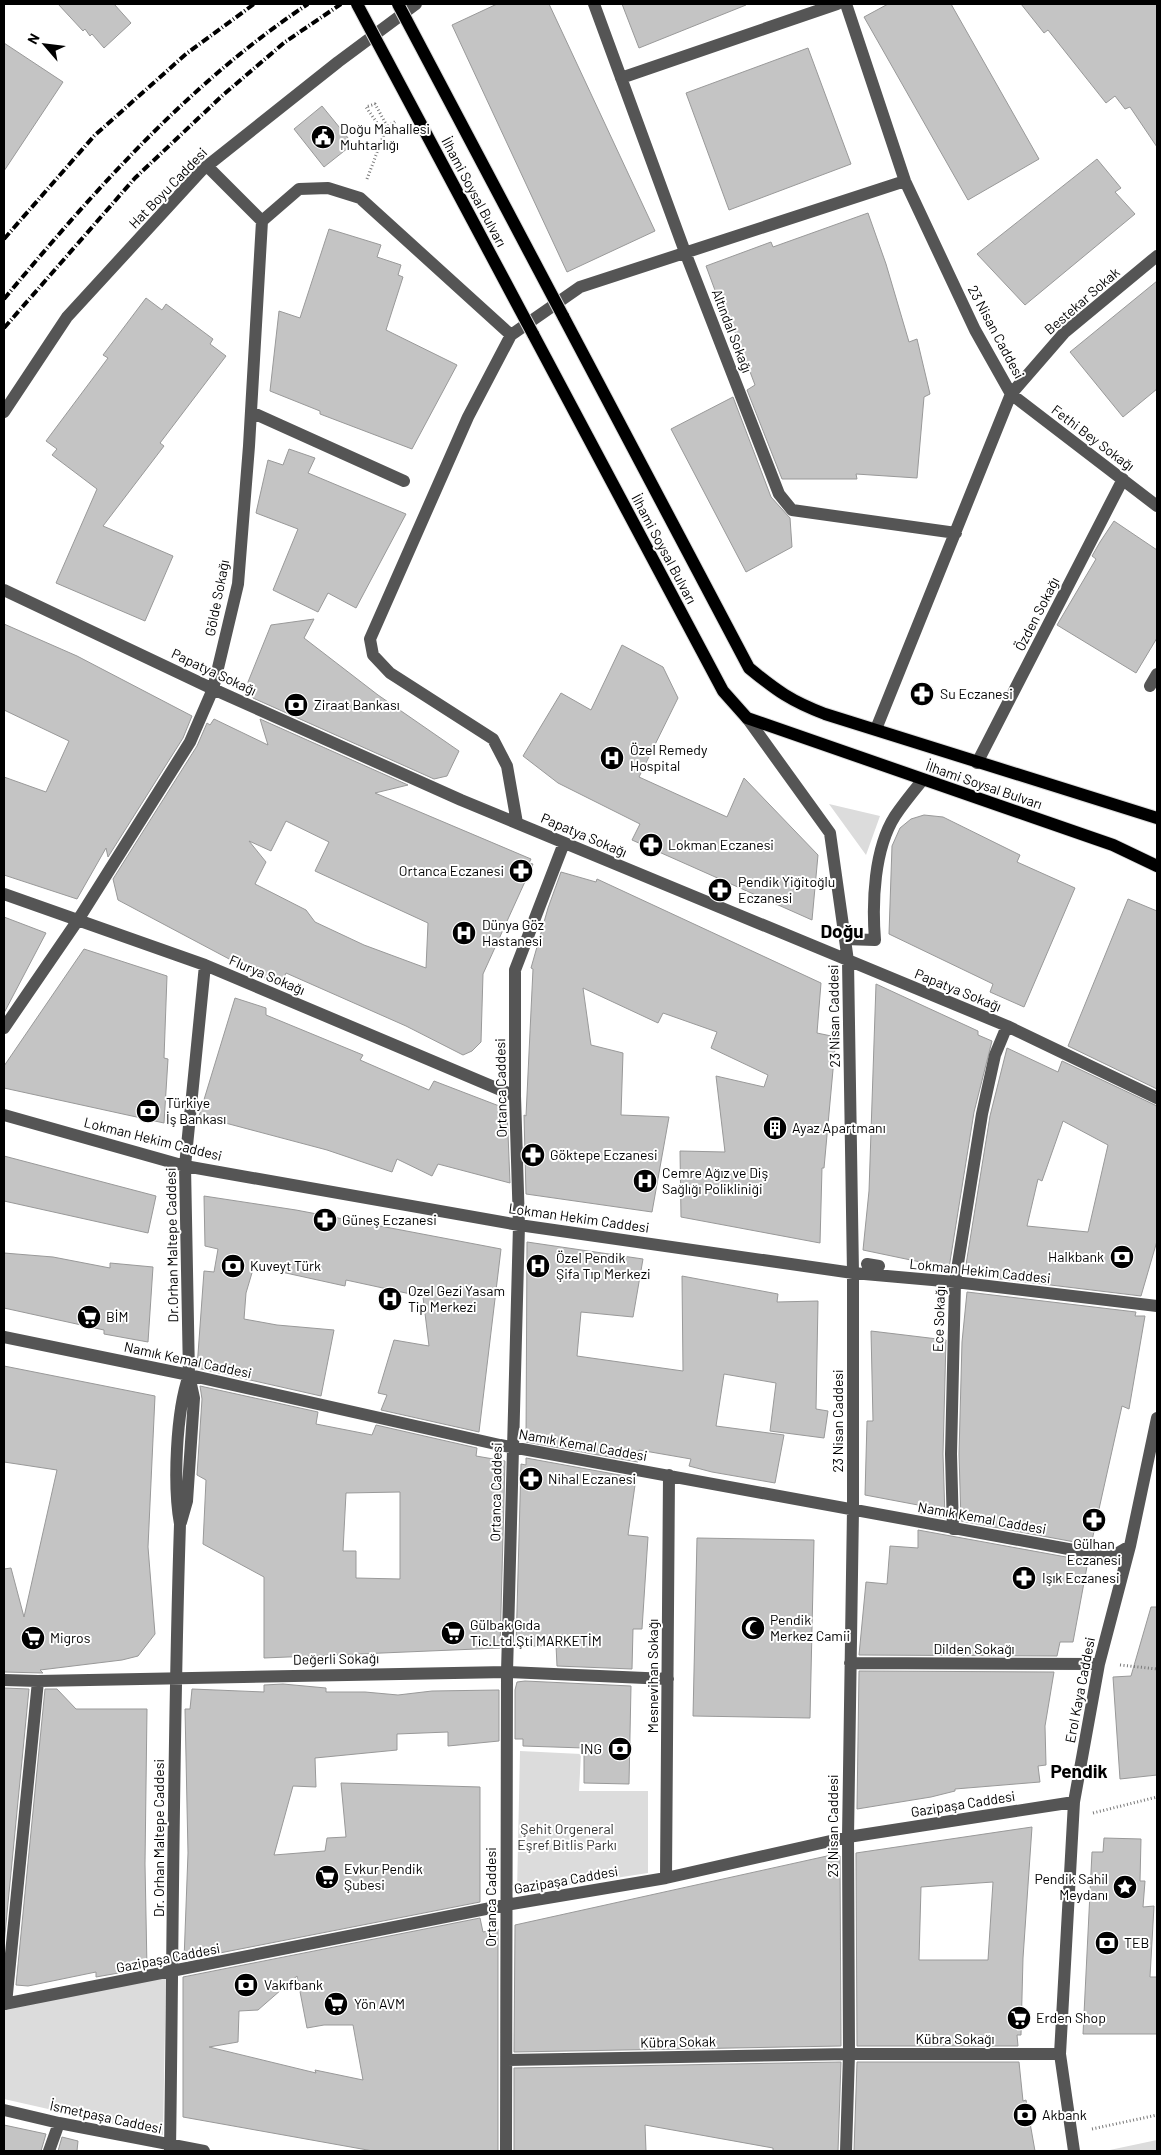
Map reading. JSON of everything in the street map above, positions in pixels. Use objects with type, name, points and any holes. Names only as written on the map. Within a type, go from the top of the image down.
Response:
[{"type":"main road","name":"İlhami Soysal Bulvarı","points":[[357,4],[723,691],[747,718],[1113,845],[1157,866]]},
{"type":"main road","name":"İlhami Soysal Bulvarı","points":[[398,4],[749,668],[793,702],[977,763],[1157,818]]},
{"type":"street","name":"Hat Boyu Caddesi","points":[[4,412],[67,317],[204,168],[338,62],[416,4]]},
{"type":"street","name":"Altındal Sokağı","points":[[594,4],[685,252],[779,494],[792,510],[956,533]]},
{"type":"street","points":[[621,78],[837,4]]},
{"type":"street","name":"23 Nisan Caddesi","points":[[846,4],[906,180],[975,330],[1012,394],[876,729]]},
{"type":"street","points":[[204,168],[254,219],[262,220],[299,189],[328,188],[360,198],[511,335]]},
{"type":"street","points":[[517,823],[507,766],[493,739],[390,673],[373,655],[370,639],[468,417],[511,335],[580,287],[906,180]]},
{"type":"street","name":"Gölde Sokağı","points":[[4,1028],[78,920],[190,742],[213,689],[238,584],[251,412],[262,220]]},
{"type":"street","name":"Bestekar Sokak","points":[[1012,394],[1064,333],[1157,256]]},
{"type":"street","name":"Fethi Bey Sokağı","points":[[1012,394],[1157,506]]},
{"type":"street","points":[[251,412],[404,481]]},
{"type":"street","name":"Özden Sokağı","points":[[977,763],[1123,479]]},
{"type":"street","name":"Papatya Sokağı","points":[[4,590],[213,689],[517,823],[1007,1026],[1157,1098]]},
{"type":"street","points":[[1150,686],[1157,674]]},
{"type":"street","name":"23 Nisan Caddesi","points":[[747,718],[830,834],[848,961],[854,1273],[853,1509],[848,1837],[849,2054],[846,2151]]},
{"type":"street","points":[[845,939],[875,940],[873,910],[882,845],[894,817],[921,782]]},
{"type":"street","name":"Ortanca Caddesi","points":[[506,2151],[507,1672],[519,1225],[515,1096],[515,970],[564,843]]},
{"type":"street","name":"Flurya Sokağı","points":[[4,894],[205,965],[515,1096]]},
{"type":"street","name":"Dr.Orhan Maltepe Caddesi","points":[[180,1524],[176,1500],[180,1415],[182,1396],[189,1374],[185,1166],[205,965]]},
{"type":"street","name":"Ece Sokağı","points":[[953,1528],[951,1454],[955,1282],[982,1114],[995,1055],[1007,1026]]},
{"type":"street","name":"Lokman Hekim Caddesi","points":[[4,1115],[185,1166],[519,1225],[854,1273],[955,1282],[1157,1306]]},
{"type":"street","name":"Namık Kemal Caddesi","points":[[4,1337],[189,1374],[512,1447],[1101,1555],[1118,1553],[1130,1546]]},
{"type":"street","name":"Erol Kaya Caddesi","points":[[1074,2151],[1060,2054],[1074,1802],[1099,1664],[1130,1546],[1157,1418]]},
{"type":"street","name":"Mesnevihan Sokağı","points":[[666,1878],[669,1476]]},
{"type":"street","name":"Dr. Orhan Maltepe Caddesi","points":[[170,2148],[174,1972],[175,1677],[180,1524]]},
{"type":"street","name":"Dilden Sokağı","points":[[850,1664],[1099,1664]]},
{"type":"street","name":"Değerli Sokağı","points":[[4,1680],[38,1681],[507,1672],[668,1679]]},
{"type":"street","points":[[5,2004],[38,1681]]},
{"type":"street","name":"Gazipaşa Caddesi","points":[[5,2004],[506,1905],[666,1878],[848,1837],[1074,1802]]},
{"type":"street","name":"Kübra Sokağı","points":[[849,2054],[1060,2054]]},
{"type":"street","name":"Kübra Sokak","points":[[507,2060],[849,2054]]},
{"type":"street","name":"İsmetpaşa Caddesi","points":[[4,2110],[170,2148],[204,2151]]},
{"type":"street","points":[[49,2151],[59,2123]]},
{"type":"path","points":[[360,198],[387,126],[375,104],[366,107],[382,130],[387,126]]},
{"type":"path","points":[[1099,1664],[1157,1669]]},
{"type":"path","points":[[1073,1818],[1157,1797]]},
{"type":"path","points":[[1072,2134],[1157,2115]]},
{"type":"green space","points":[[829,804],[880,816],[866,855]]},
{"type":"green space","name":"Şehit Orgeneral Eşref Bitlis Parkı","points":[[520,1751],[581,1754],[579,1791],[648,1791],[648,1873],[517,1893]]},
{"type":"green space","points":[[166,1968],[163,2135],[4,2099],[4,2004]]},
{"type":"green space","points":[[1157,2140],[1157,2151],[1105,2151]]},
{"type":"building","points":[[58,4],[114,4],[131,23],[104,48],[92,34],[90,36],[85,29],[83,31]]},
{"type":"building","points":[[497,4],[549,4],[655,231],[567,272],[452,25]]},
{"type":"building","points":[[622,4],[746,4],[746,5],[639,48]]},
{"type":"building","points":[[888,4],[951,4],[1039,159],[968,200],[864,17]]},
{"type":"building","points":[[1021,4],[1157,4],[1157,147],[1130,107],[1125,109],[1115,96],[1106,103],[1048,30],[1044,33]]},
{"type":"building","points":[[4,43],[63,82],[4,171]]},
{"type":"building","points":[[808,48],[851,164],[729,210],[686,93]]},
{"type":"building","name":"Doğu Mahallesi Muhtarlığı","points":[[322,106],[353,144],[324,167],[294,129]]},
{"type":"building","points":[[1097,159],[1121,188],[1115,192],[1135,214],[1025,305],[977,254]]},
{"type":"building","points":[[868,213],[886,264],[909,342],[917,339],[930,394],[924,397],[917,478],[856,474],[857,479],[782,479],[747,390],[755,385],[727,311],[723,312],[706,266],[771,242],[773,247]]},
{"type":"building","points":[[329,229],[381,245],[377,257],[401,265],[398,275],[403,277],[386,330],[457,365],[412,449],[320,414],[320,411],[270,391],[279,311],[300,318]]},
{"type":"building","points":[[1157,281],[1157,389],[1123,417],[1070,352]]},
{"type":"building","points":[[146,298],[162,310],[166,304],[213,339],[210,344],[226,356],[160,443],[164,446],[103,526],[173,556],[145,621],[56,583],[97,489],[52,455],[57,449],[46,441],[108,358],[103,355]]},
{"type":"building","points":[[733,397],[771,497],[790,518],[792,547],[746,572],[671,429]]},
{"type":"building","points":[[289,449],[315,458],[308,473],[406,514],[356,608],[328,593],[318,612],[273,590],[298,529],[256,513],[268,460],[283,465]]},
{"type":"building","points":[[1114,521],[1157,550],[1157,638],[1136,673],[1057,625],[1096,559],[1092,556]]},
{"type":"building","points":[[314,619],[304,638],[378,695],[459,751],[447,776],[434,779],[253,698],[248,682],[271,625]]},
{"type":"building","points":[[4,624],[77,656],[192,716],[183,738],[108,857],[106,848],[77,899],[4,875],[4,777],[46,792],[69,741],[4,710]]},
{"type":"building","points":[[622,645],[663,667],[678,698],[639,777],[727,817],[744,778],[818,855],[812,920],[632,840],[640,824],[558,783],[523,756],[561,693],[591,710]]},
{"type":"building","points":[[214,719],[268,745],[260,719],[408,785],[375,793],[531,859],[529,863],[533,864],[483,974],[481,1042],[472,1051],[463,1055],[406,1026],[286,973],[280,986],[118,900],[113,879],[197,746],[207,723],[210,725]],"holes":[[[286,821],[329,842],[315,871],[428,923],[426,968],[364,945],[315,922],[306,910],[255,884],[266,862],[249,841],[271,851]]]},
{"type":"building","points":[[924,815],[943,817],[1020,855],[1017,862],[1075,888],[1024,1007],[990,992],[993,984],[889,934],[892,846],[900,828],[911,819]]},
{"type":"building","points":[[561,872],[596,882],[597,879],[821,983],[817,1033],[836,1037],[824,1168],[822,1168],[820,1243],[681,1217],[680,1151],[725,1152],[716,1076],[764,1087],[768,1075],[711,1048],[717,1032],[663,1013],[658,1023],[583,988],[591,1045],[623,1053],[621,1115],[669,1117],[652,1212],[526,1194],[524,1115],[526,1116],[533,969],[531,968],[548,908]]},
{"type":"building","points":[[1128,899],[1157,911],[1157,1089],[1068,1046]]},
{"type":"building","points":[[4,917],[46,933],[4,1013]]},
{"type":"building","points":[[84,949],[167,976],[164,1058],[168,1059],[164,1123],[4,1088],[4,1066]]},
{"type":"building","points":[[876,984],[978,1031],[978,1035],[992,1041],[974,1112],[949,1268],[863,1250],[869,1191]]},
{"type":"building","points":[[235,998],[266,1008],[266,1015],[363,1055],[360,1060],[429,1090],[434,1081],[507,1109],[510,1183],[438,1164],[432,1176],[397,1159],[392,1172],[327,1150],[199,1116]]},
{"type":"building","points":[[1007,1048],[1058,1072],[1062,1061],[1157,1106],[1157,1241],[1141,1296],[968,1275],[968,1272],[965,1271],[990,1116]],"holes":[[[1063,1121],[1108,1145],[1088,1232],[1027,1226],[1038,1179],[1042,1181]]]},
{"type":"building","points":[[4,1156],[156,1196],[148,1233],[4,1201]]},
{"type":"building","points":[[204,1196],[296,1210],[501,1249],[479,1432],[381,1410],[387,1395],[378,1393],[394,1340],[429,1346],[423,1297],[406,1293],[346,1280],[345,1286],[254,1266],[246,1293],[244,1319],[277,1325],[334,1330],[321,1396],[197,1368],[204,1271],[214,1272],[218,1249],[205,1246]]},
{"type":"building","points":[[527,1242],[643,1259],[633,1317],[581,1312],[577,1356],[683,1371],[682,1276],[778,1294],[777,1302],[818,1301],[816,1409],[828,1411],[824,1438],[770,1431],[776,1383],[724,1374],[716,1426],[784,1435],[775,1483],[712,1472],[689,1466],[691,1459],[639,1450],[638,1462],[526,1442]]},
{"type":"building","points":[[4,1253],[53,1257],[110,1268],[110,1263],[153,1267],[148,1342],[104,1334],[104,1330],[4,1308]]},
{"type":"building","points":[[967,1292],[1136,1312],[1135,1316],[1145,1316],[1129,1409],[1122,1406],[1091,1545],[961,1521],[959,1454],[962,1342]]},
{"type":"building","points":[[871,1331],[946,1340],[943,1454],[945,1518],[918,1513],[918,1505],[865,1495],[867,1421],[873,1421]]},
{"type":"building","points":[[4,1366],[155,1396],[148,1547],[155,1634],[138,1656],[122,1660],[40,1670],[43,1673],[4,1672],[4,1569],[11,1568],[24,1617],[57,1470],[4,1462]]},
{"type":"building","points":[[200,1386],[318,1412],[316,1424],[372,1435],[376,1425],[477,1448],[476,1456],[505,1461],[500,1648],[264,1658],[264,1577],[203,1544],[206,1480],[197,1475],[202,1399]],"holes":[[[400,1492],[400,1579],[356,1578],[356,1551],[343,1551],[346,1493]]]},
{"type":"building","points":[[526,1458],[636,1478],[628,1535],[648,1537],[642,1629],[633,1629],[632,1669],[557,1666],[556,1645],[516,1647],[521,1464],[526,1465]]},
{"type":"building","points":[[918,1530],[1088,1561],[1073,1642],[1060,1642],[1057,1656],[859,1655],[866,1582],[887,1584],[890,1546],[918,1548]]},
{"type":"building","name":"Pendik Merkez Camii","points":[[697,1538],[814,1540],[810,1718],[693,1716]]},
{"type":"building","points":[[1151,1607],[1157,1607],[1157,1775],[1120,1779],[1113,1677],[1131,1676]]},
{"type":"building","points":[[859,1671],[1054,1672],[1045,1726],[1046,1765],[1038,1766],[1040,1782],[955,1789],[955,1791],[931,1797],[857,1809]]},
{"type":"building","points":[[517,1682],[631,1686],[629,1784],[584,1783],[584,1748],[523,1746],[523,1739],[515,1739],[515,1690]]},
{"type":"building","points":[[283,1684],[326,1688],[326,1692],[365,1692],[398,1695],[432,1691],[499,1690],[499,1741],[448,1746],[448,1732],[397,1734],[397,1750],[315,1758],[316,1787],[293,1786],[274,1855],[325,1851],[327,1838],[346,1837],[341,1783],[480,1787],[480,1902],[184,1960],[188,1853],[185,1709],[190,1709],[192,1689],[264,1692],[264,1685]]},
{"type":"building","points":[[4,1688],[29,1689],[4,1944]]},
{"type":"building","points":[[45,1689],[57,1689],[76,1709],[147,1709],[145,1864],[147,1968],[96,1977],[96,1972],[28,1986],[16,1985]]},
{"type":"building","points":[[1032,1827],[1023,1958],[1021,2035],[1017,2035],[1018,2046],[857,2046],[856,1853]],"holes":[[[993,1882],[988,1960],[919,1960],[921,1887]]]},
{"type":"building","points":[[1104,1838],[1141,1839],[1140,1881],[1145,1881],[1143,1907],[1154,1906],[1150,1977],[1157,1977],[1157,2034],[1083,2034],[1092,1852],[1103,1852]]},
{"type":"building","points":[[827,1856],[840,1856],[841,2046],[514,2052],[515,1925]]},
{"type":"building","points":[[480,1918],[483,1932],[498,1929],[498,2151],[373,2151],[183,2117],[183,1977]],"holes":[[[297,1976],[307,2028],[324,2025],[353,2025],[363,2080],[315,2070],[316,2073],[209,2047],[238,2042],[239,2011],[258,2010]]]},
{"type":"building","points":[[841,2062],[838,2151],[773,2151],[773,2148],[645,2125],[646,2151],[514,2151],[514,2068]]},
{"type":"building","points":[[857,2062],[1019,2062],[1023,2101],[1026,2100],[1035,2151],[854,2151]]},
{"type":"building","points":[[4,2125],[46,2134],[41,2151],[4,2151]]},
{"type":"building","points":[[62,2137],[78,2141],[77,2151],[58,2151]]},
{"type":"railway","points":[[4,239],[94,136],[186,54],[254,4]]},
{"type":"railway","points":[[4,299],[73,218],[146,140],[184,103],[223,68],[308,4]]},
{"type":"railway","points":[[4,328],[135,178],[223,95],[285,42],[341,4]]},
{"type":"place","name":"Doğu Mahallesi Muhtarlığı","points":[[323,137]]},
{"type":"place","name":"Su Eczanesi","points":[[922,694]]},
{"type":"place","name":"Ziraat Bankası","points":[[296,705]]},
{"type":"place","name":"Özel Remedy Hospital","points":[[612,758]]},
{"type":"place","name":"Lokman Eczanesi","points":[[651,845]]},
{"type":"place","name":"Ortanca Eczanesi","points":[[521,871]]},
{"type":"place","name":"Pendik Yiğitoğlu Eczanesi","points":[[720,890]]},
{"type":"place","name":"Dünya Göz Hastanesi","points":[[464,933]]},
{"type":"place","name":"Türkiye İş Bankası","points":[[148,1111]]},
{"type":"place","name":"Ayaz Apartmanı","points":[[775,1128]]},
{"type":"place","name":"Göktepe Eczanesi","points":[[533,1155]]},
{"type":"place","name":"Cemre Ağız ve Diş Sağlığı Polikliniği","points":[[645,1181]]},
{"type":"place","name":"Güneş Eczanesi","points":[[325,1220]]},
{"type":"place","name":"Halkbank","points":[[1122,1257]]},
{"type":"place","name":"Kuveyt Türk","points":[[233,1266]]},
{"type":"place","name":"Özel Pendik Şifa Tıp Merkezi","points":[[538,1266]]},
{"type":"place","name":"Ozel Gezi Yasam Tip Merkezi","points":[[390,1299]]},
{"type":"place","name":"BİM","points":[[89,1317]]},
{"type":"place","name":"Nihal Eczanesi","points":[[531,1479]]},
{"type":"place","name":"Gülhan Eczanesi","points":[[1094,1520]]},
{"type":"place","name":"Işık Eczanesi","points":[[1024,1578]]},
{"type":"place","name":"Pendik Merkez Camii","points":[[753,1628]]},
{"type":"place","name":"Gülbak Gıda Tic.Ltd.Şti MARKETİM","points":[[453,1633]]},
{"type":"place","name":"Migros","points":[[33,1638]]},
{"type":"place","name":"ING","points":[[620,1749]]},
{"type":"place","name":"Evkur Pendik Şubesi","points":[[327,1877]]},
{"type":"place","name":"Pendik Sahil Meydanı","points":[[1125,1887]]},
{"type":"place","name":"TEB","points":[[1107,1943]]},
{"type":"place","name":"Vakıfbank","points":[[246,1985]]},
{"type":"place","name":"Yön AVM","points":[[336,2004]]},
{"type":"place","name":"Erden Shop","points":[[1019,2018]]},
{"type":"place","name":"Akbank","points":[[1025,2115]]},
{"type":"district","name":"Doğu","points":[[842,931]]},
{"type":"district","name":"Pendik","points":[[1079,1771]]}]
